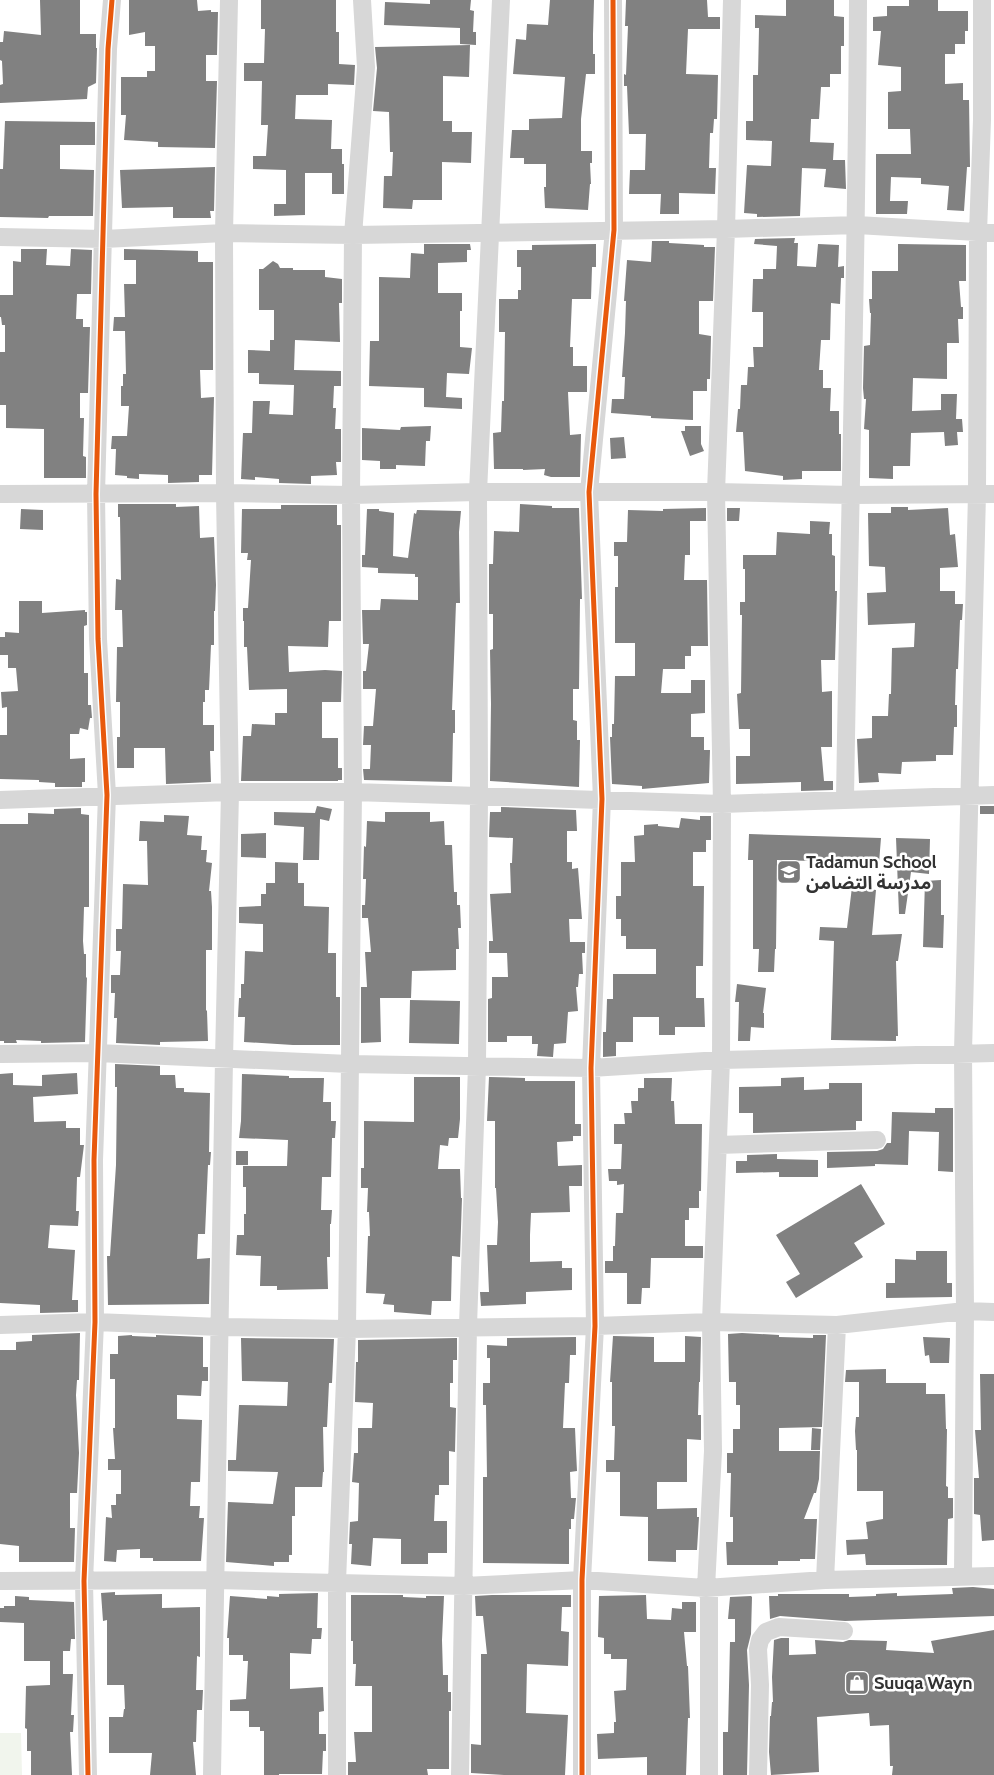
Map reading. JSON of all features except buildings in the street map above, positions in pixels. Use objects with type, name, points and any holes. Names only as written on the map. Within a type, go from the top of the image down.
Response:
[{"type":"street","points":[[88,1775],[84,1581],[95,1322],[94,1160],[107,795],[98,639],[96,494],[108,49],[112,0]]},
{"type":"street","points":[[212,1775],[214,1580],[230,792],[225,493],[224,233],[228,0]]},
{"type":"street","points":[[338,1775],[337,1582],[347,1329],[353,792],[351,495],[353,235],[366,67],[362,0]]},
{"type":"street","points":[[460,1775],[468,1326],[477,1066],[480,796],[478,492],[501,0]]},
{"type":"street","points":[[582,1775],[582,1580],[595,1326],[591,1068],[602,799],[589,492],[614,230],[613,0]]},
{"type":"street","points":[[710,1775],[709,1597],[706,1588],[713,1450],[711,1322],[721,1060],[722,804],[716,492],[732,0]]},
{"type":"street","points":[[846,799],[850,495],[857,225],[858,0]]},
{"type":"street","points":[[963,1576],[965,1311],[963,1052],[970,796],[985,494],[986,233],[981,162],[982,0]]},
{"type":"street","points":[[0,238],[104,239],[224,233],[353,235],[857,225],[986,233]]},
{"type":"street","points":[[0,494],[225,493],[351,495],[478,492],[716,492],[850,495],[985,494]]},
{"type":"street","points":[[0,800],[230,792],[353,792],[722,804],[994,795]]},
{"type":"street","points":[[0,1054],[97,1053],[349,1064],[591,1068],[721,1060],[994,1052]]},
{"type":"street","points":[[718,1145],[877,1140]]},
{"type":"street","points":[[0,1325],[95,1322],[220,1327],[347,1329],[468,1326],[595,1326],[711,1322],[837,1325],[965,1311],[994,1312]]},
{"type":"street","points":[[825,1580],[837,1325]]},
{"type":"street","points":[[0,1581],[214,1580],[464,1586],[582,1580],[706,1588],[825,1580],[994,1576]]},
{"type":"street","points":[[758,1775],[760,1685],[758,1649],[760,1640],[766,1632],[779,1627],[844,1631]]},
{"type":"shaded area","points":[[0,1733],[21,1733],[22,1775],[0,1775]]},
{"type":"cycle path","points":[[88,1775],[84,1581],[95,1322],[94,1160],[107,795],[98,639],[96,494],[108,49],[112,0]]},
{"type":"cycle path","points":[[582,1775],[582,1580],[595,1326],[591,1068],[602,799],[589,492],[614,230],[613,0]]},
{"type":"place","name":"Tadamun School مدرسة التضامن","points":[[789,872]]},
{"type":"place","name":"Suuqa Wayn","points":[[857,1683]]}]
